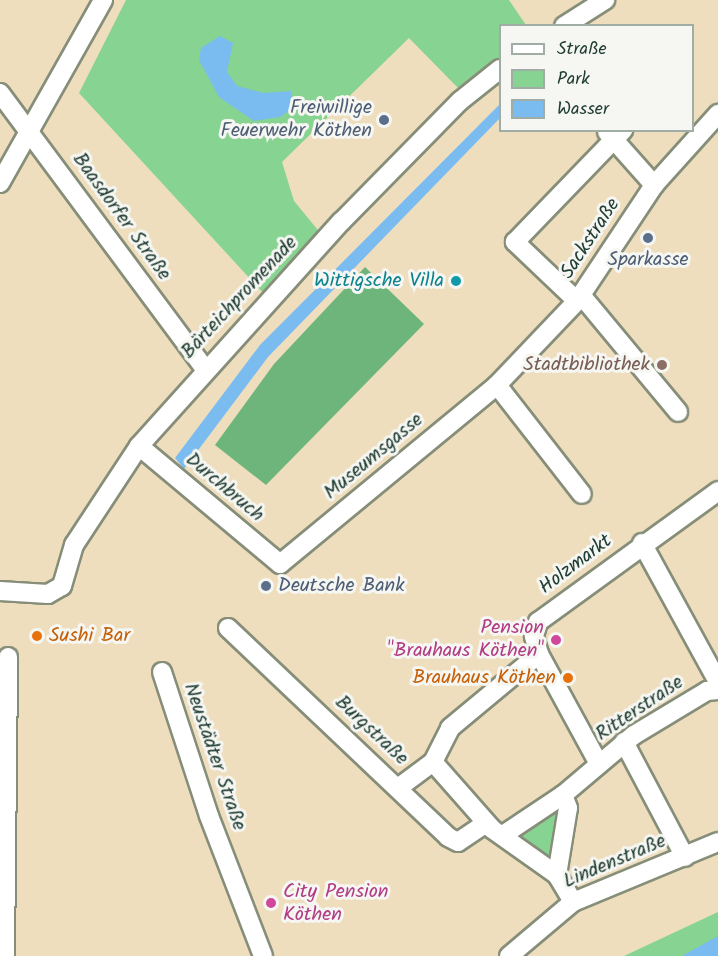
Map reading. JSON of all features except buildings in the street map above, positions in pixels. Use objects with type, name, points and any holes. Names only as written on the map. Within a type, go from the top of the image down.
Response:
[{"type":"street","points":[[0,183],[32,133],[103,0]]},
{"type":"street","points":[[567,24],[605,0]]},
{"type":"street","name":"Bärteichpromenade","points":[[0,591],[57,591],[92,513],[139,446],[205,369],[429,132],[499,71]]},
{"type":"street","name":"Baasdorfer Straße","points":[[0,93],[32,133],[205,369]]},
{"type":"street","name":"Sackstraße","points":[[497,385],[579,298],[654,185],[718,114]]},
{"type":"street","points":[[654,185],[614,134],[515,242],[579,298],[678,412]]},
{"type":"street","points":[[497,385],[582,494]]},
{"type":"street","name":"Museumsgasse","points":[[280,564],[497,385]]},
{"type":"street","name":"Durchbruch","points":[[139,446],[280,564]]},
{"type":"street","name":"Holzmarkt","points":[[539,654],[534,636],[538,622],[642,543],[718,491]]},
{"type":"street","points":[[642,543],[718,682]]},
{"type":"street","name":"Burgstraße","points":[[228,628],[454,841],[465,840],[486,823]]},
{"type":"street","points":[[398,788],[433,762],[450,728],[539,654],[599,764]]},
{"type":"street","points":[[5,956],[8,657]]},
{"type":"street","name":"Neustädter Straße","points":[[162,672],[224,856],[263,956]]},
{"type":"street","name":"Ritterstraße","points":[[503,835],[563,795],[624,742],[707,691],[718,690]]},
{"type":"street","points":[[624,742],[685,857]]},
{"type":"street","points":[[433,762],[486,823],[556,875],[573,902]]},
{"type":"street","points":[[556,875],[568,808],[563,795]]},
{"type":"street","name":"Lindenstraße","points":[[509,956],[573,902],[718,842]]},
{"type":"green space","points":[[126,0],[509,0],[525,24],[499,24],[499,60],[461,91],[409,38],[282,162],[294,201],[322,235],[265,295],[79,93]]},
{"type":"green space","points":[[365,267],[424,324],[266,485],[215,445],[274,364]]},
{"type":"green space","points":[[556,811],[551,870],[515,834]]},
{"type":"green space","points":[[718,912],[718,956],[624,956]]},
{"type":"water","points":[[220,36],[233,43],[227,72],[237,86],[263,93],[291,91],[293,108],[280,117],[254,121],[219,97],[199,60],[201,48]]},
{"type":"water","points":[[499,105],[499,119],[268,357],[184,469],[175,458],[260,345]]},
{"type":"water","points":[[718,936],[718,956],[682,956]]},
{"type":"place","name":"Freiwillige Feuerwehr Köthen","points":[[384,120]]},
{"type":"place","name":"Sparkasse","points":[[648,238]]},
{"type":"place","name":"Wittigsche Villa","points":[[456,281]]},
{"type":"place","name":"Stadtbibliothek","points":[[662,365]]},
{"type":"place","name":"Deutsche Bank","points":[[266,586]]},
{"type":"place","name":"Sushi Bar","points":[[37,636]]},
{"type":"place","name":"Pension \"Brauhaus Köthen\"","points":[[556,640]]},
{"type":"place","name":"Brauhaus Köthen","points":[[568,678]]},
{"type":"place","name":"City Pension Köthen","points":[[271,903]]}]
